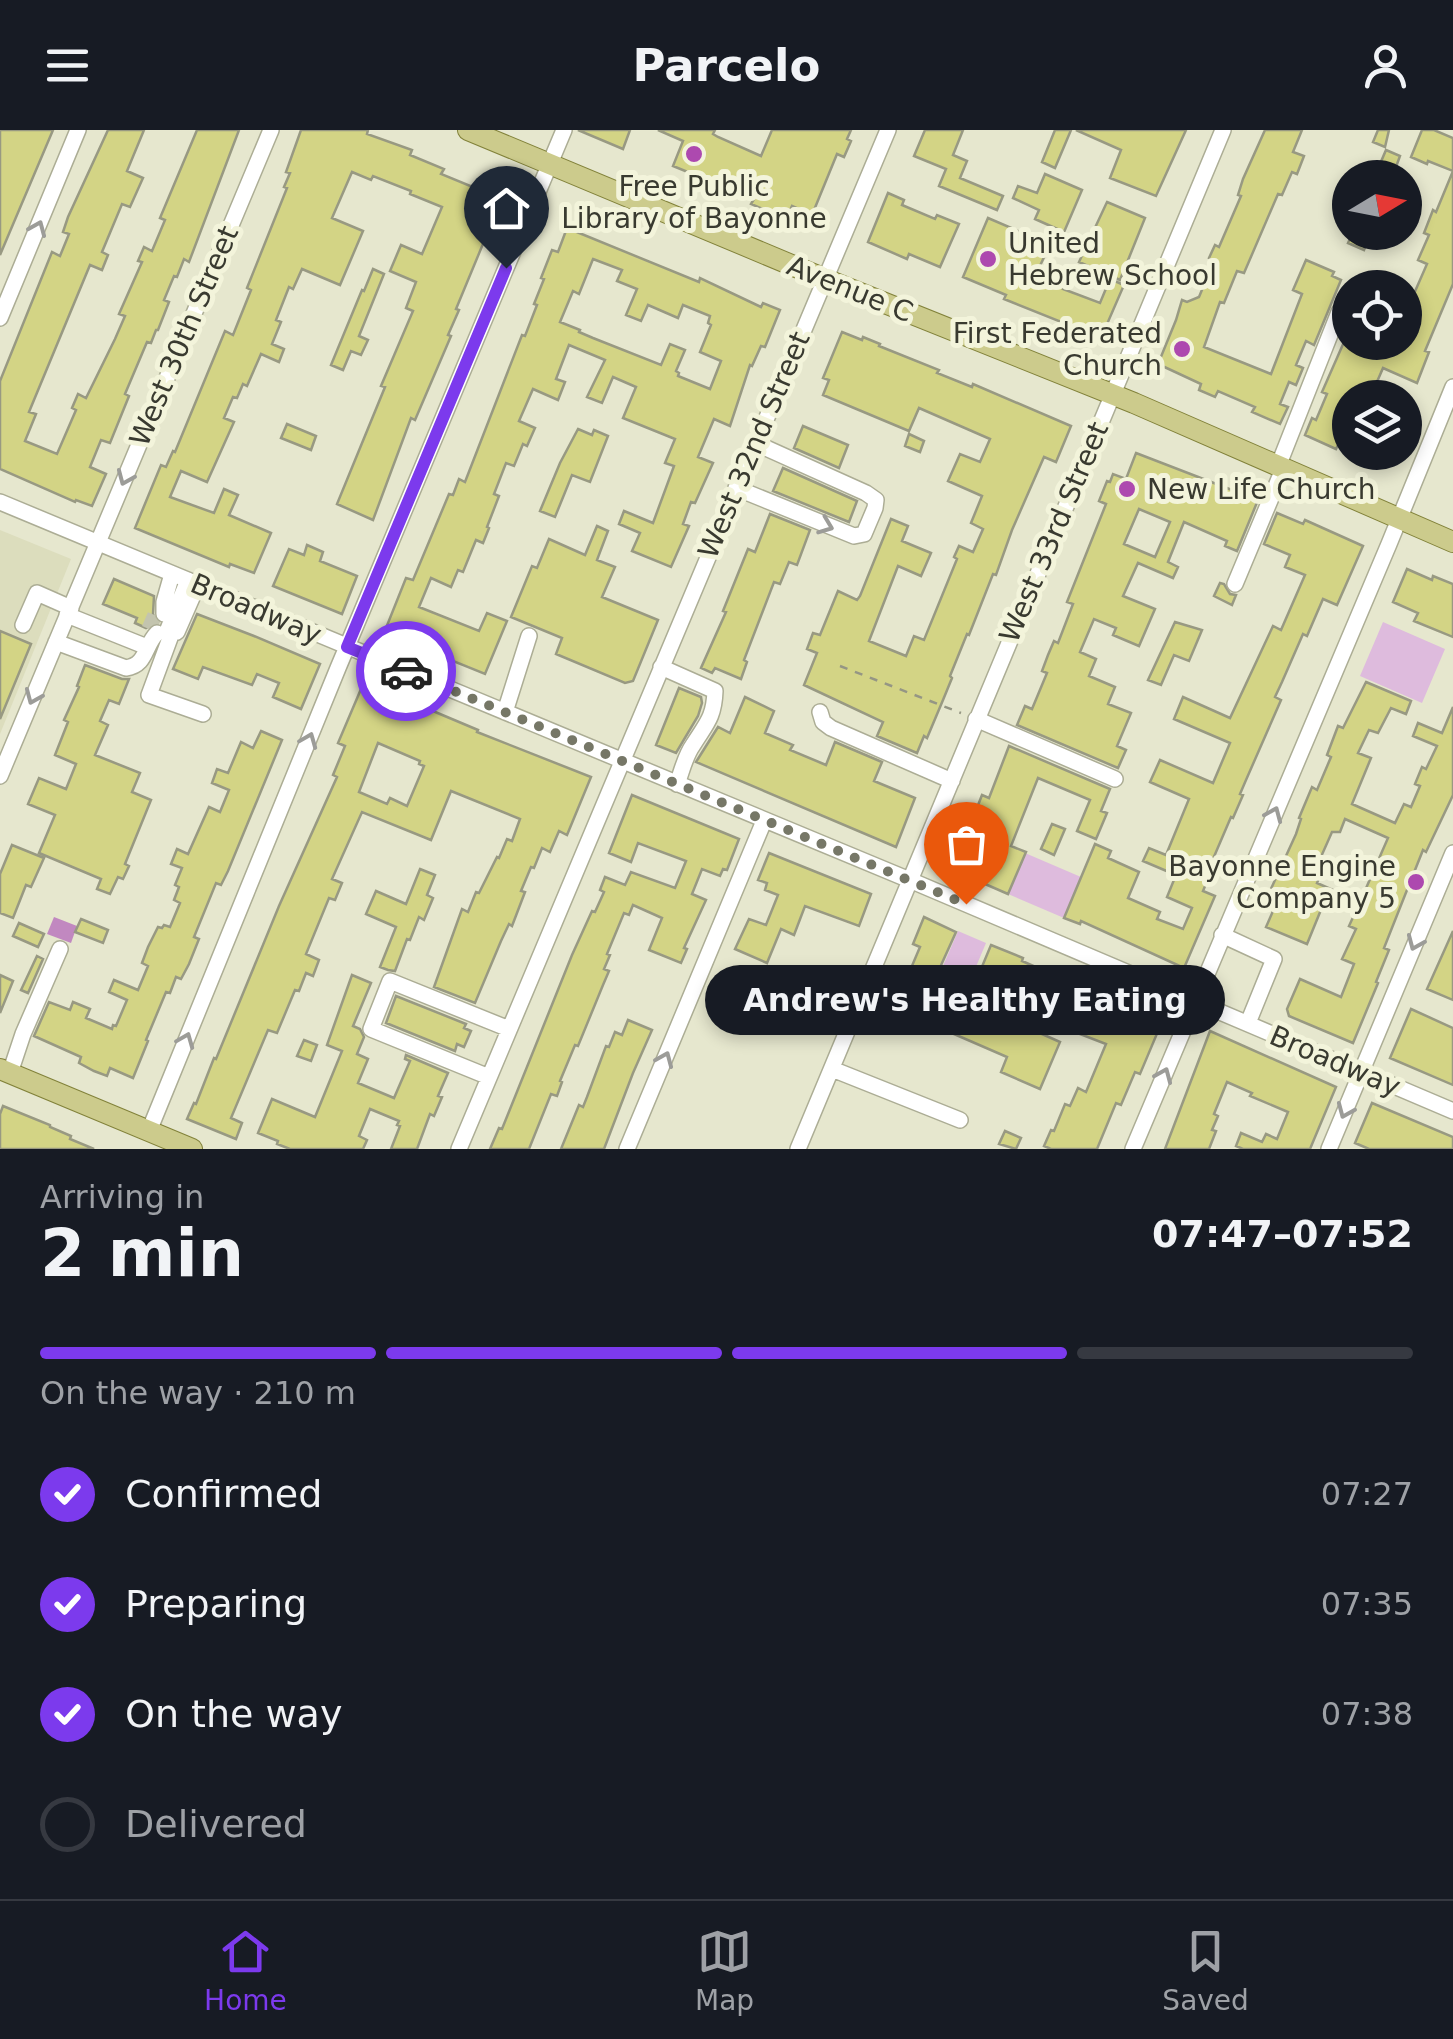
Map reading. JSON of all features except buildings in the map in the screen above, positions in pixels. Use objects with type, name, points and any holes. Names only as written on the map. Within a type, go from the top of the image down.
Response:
[{"type":"main road","name":"Avenue C","points":[[468,130],[497,136],[549,164],[1112,395],[1453,542]]},
{"type":"main road","points":[[5,1071],[192,1149]]},
{"type":"street","points":[[0,318],[78,130]]},
{"type":"street","name":"West 30th Street","points":[[0,776],[271,130]]},
{"type":"street","points":[[149,1131],[564,130]]},
{"type":"street","name":"West 32nd Street","points":[[459,1149],[888,130]]},
{"type":"street","name":"West 33rd Street","points":[[798,1149],[1224,130]]},
{"type":"street","points":[[1234,584],[1332,331]]},
{"type":"street","points":[[1133,1149],[1453,387]]},
{"type":"street","points":[[736,488],[854,536],[864,534],[870,521],[876,500],[866,492],[756,443]]},
{"type":"street","name":"Broadway","points":[[0,502],[912,880],[1453,1110]]},
{"type":"street","points":[[162,609],[186,579]]},
{"type":"street","points":[[56,642],[126,668],[135,667],[154,638],[168,629],[186,579]]},
{"type":"street","points":[[23,625],[37,593],[69,611],[154,638]]},
{"type":"street","points":[[505,712],[530,636]]},
{"type":"street","points":[[154,638],[149,695],[203,714]]},
{"type":"street","points":[[661,666],[715,691],[714,709],[690,750],[678,784]]},
{"type":"street","points":[[820,712],[831,728],[952,780]]},
{"type":"street","points":[[976,719],[1115,779]]},
{"type":"street","points":[[627,1149],[764,821]]},
{"type":"street","points":[[1329,1149],[1453,853]]},
{"type":"street","points":[[1222,934],[1274,959],[1248,1023]]},
{"type":"street","points":[[5,1071],[60,949]]},
{"type":"street","points":[[489,1076],[371,1029],[390,980],[509,1029]]},
{"type":"street","points":[[832,1069],[960,1120]]},
{"type":"path","points":[[840,666],[976,719]]},
{"type":"shaded area","points":[[0,530],[71,559],[0,734]]},
{"type":"shaded area","points":[[1383,622],[1445,649],[1422,703],[1360,676]]},
{"type":"shaded area","points":[[1025,853],[1081,877],[1064,918],[1008,894]]},
{"type":"shaded area","points":[[54,917],[77,926],[71,943],[47,934]]},
{"type":"shaded area","points":[[958,931],[986,943],[959,1007],[931,994]]},
{"type":"tunnel","points":[[149,629],[157,610]]},
{"type":"way so far","points":[[406,671],[966,904]]},
{"type":"place","name":"Free Public Library of Bayonne","points":[[694,154]]},
{"type":"place","name":"United Hebrew School","points":[[988,259]]},
{"type":"place","name":"First Federated Church","points":[[1182,349]]},
{"type":"place","name":"New Life Church","points":[[1127,489]]},
{"type":"place","name":"Bayonne Engine Company 5","points":[[1416,882]]},
{"type":"place","name":"Andrew's Healthy Eating","points":[[966,904]]},
{"type":"route","points":[[406,671],[347,647],[506,268]]}]
